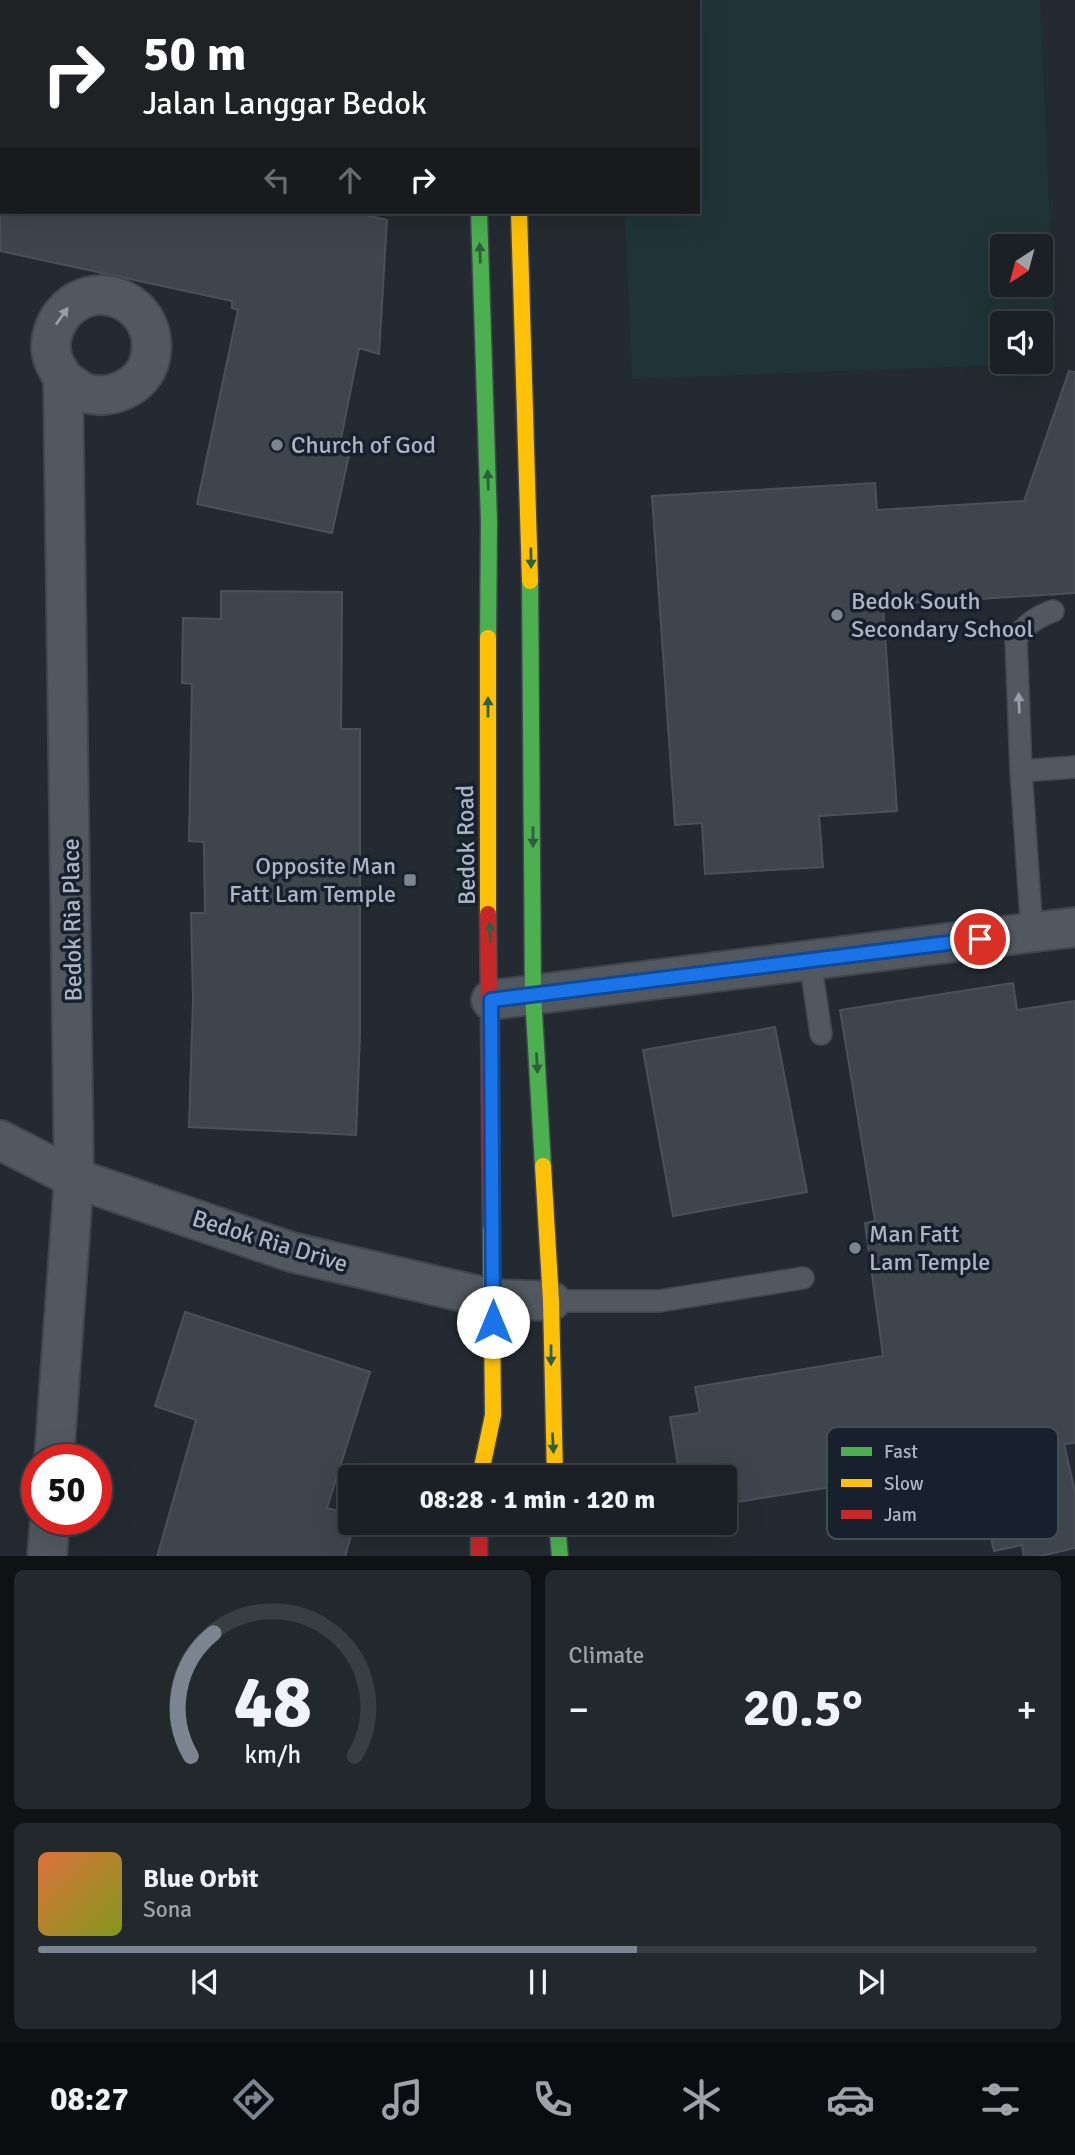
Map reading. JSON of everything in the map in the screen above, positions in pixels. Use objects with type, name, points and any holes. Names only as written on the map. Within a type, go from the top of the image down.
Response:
[{"type":"main road","name":"Bedok Road","points":[[479,214],[489,522],[487,776],[493,1299],[493,1415],[483,1465]]},
{"type":"main road","points":[[519,214],[530,518],[533,995],[551,1301],[555,1465]]},
{"type":"main road","points":[[479,1535],[479,1556]]},
{"type":"main road","points":[[558,1535],[560,1556]]},
{"type":"street","name":"Bedok Ria Place","points":[[55,1444],[74,1178],[63,379]]},
{"type":"street","points":[[491,1000],[1075,927]]},
{"type":"street","name":"Bedok Ria Drive","points":[[0,1140],[74,1178],[291,1252],[493,1299],[551,1301]]},
{"type":"street","points":[[47,1556],[49,1535]]},
{"type":"lane","points":[[1032,933],[1021,771],[1016,638],[1032,621],[1053,611]]},
{"type":"lane","points":[[1021,771],[1075,767]]},
{"type":"lane","points":[[810,960],[821,1034]]},
{"type":"lane","points":[[551,1301],[659,1301],[803,1278]]},
{"type":"green space","points":[[700,0],[1040,0],[1050,234],[990,234],[990,298],[1053,298],[1056,363],[1053,363],[1053,311],[990,311],[990,365],[632,379],[625,214],[700,214]]},
{"type":"building","points":[[0,214],[362,214],[387,220],[379,354],[359,348],[340,444],[351,446],[332,533],[197,504],[238,310],[232,308],[232,301],[0,251]]},
{"type":"building","points":[[1069,371],[1075,372],[1075,593],[883,605],[897,811],[819,816],[823,867],[705,874],[702,823],[675,825],[652,496],[875,483],[877,510],[1024,501]]},
{"type":"building","points":[[221,591],[342,592],[341,729],[360,729],[360,1035],[356,1135],[189,1127],[193,1000],[191,913],[205,913],[204,842],[189,841],[192,684],[182,683],[183,618],[221,619]]},
{"type":"building","points":[[1013,983],[1017,1010],[1075,1001],[1075,1443],[1064,1444],[1075,1492],[1075,1548],[1040,1556],[1024,1556],[1022,1545],[994,1551],[991,1539],[1058,1539],[1058,1427],[827,1427],[827,1488],[737,1502],[737,1465],[678,1465],[670,1417],[700,1413],[695,1387],[883,1356],[865,1223],[875,1221],[840,1010]]},
{"type":"building","points":[[775,1027],[807,1192],[673,1216],[643,1050]]},
{"type":"building","points":[[185,1312],[370,1372],[341,1465],[338,1465],[327,1508],[338,1511],[338,1535],[351,1535],[345,1556],[157,1556],[196,1420],[155,1406]]},
{"type":"traffic: fast","points":[[479,214],[489,522],[488,638]]},
{"type":"traffic: fast","points":[[530,581],[533,995],[543,1166]]},
{"type":"traffic: fast","points":[[558,1535],[560,1556]]},
{"type":"traffic: slow","points":[[519,214],[530,581]]},
{"type":"traffic: slow","points":[[488,638],[488,914]]},
{"type":"traffic: slow","points":[[543,1166],[551,1301],[555,1465]]},
{"type":"traffic: slow","points":[[483,1465],[493,1415],[491,1226]]},
{"type":"traffic: jam","points":[[488,914],[491,1226]]},
{"type":"traffic: jam","points":[[479,1535],[479,1556]]},
{"type":"place","name":"Church of God","points":[[277,445]]},
{"type":"place","name":"Bedok South Secondary School","points":[[837,615]]},
{"type":"place","name":"Opposite Man Fatt Lam Temple","points":[[410,880]]},
{"type":"place","name":"Man Fatt Lam Temple","points":[[855,1248]]},
{"type":"route","points":[[493,1322],[491,1000],[980,939]]}]
